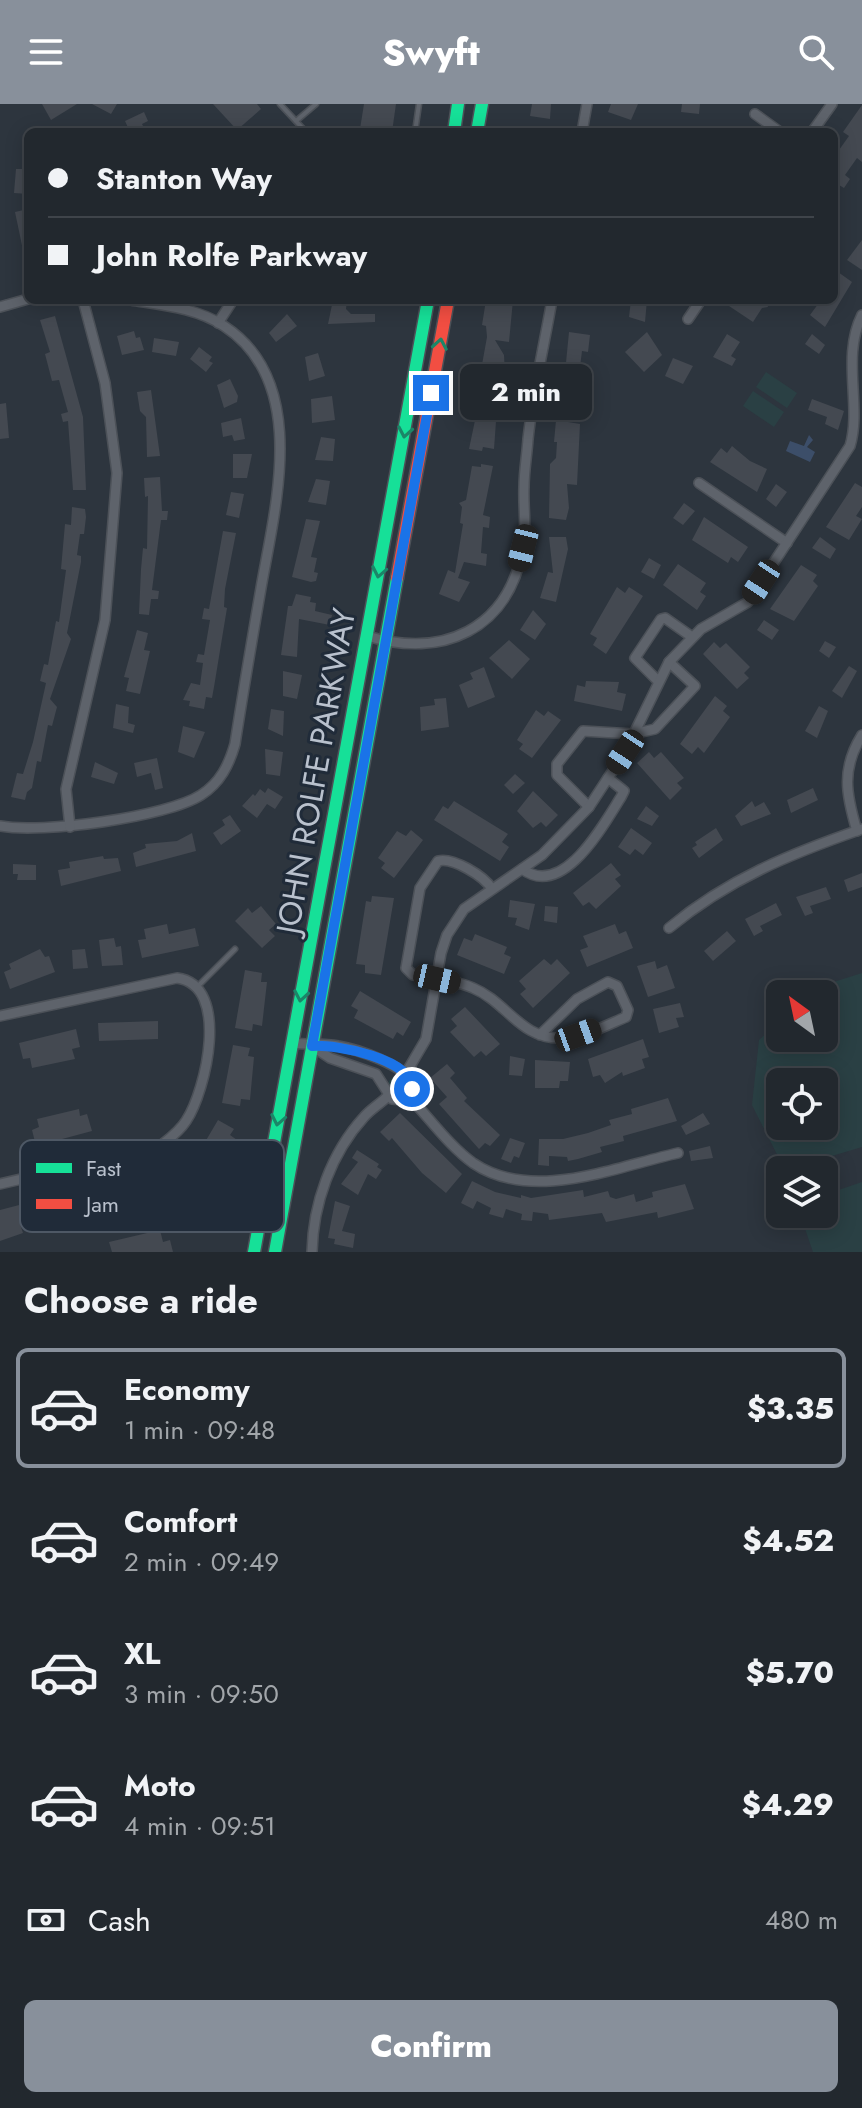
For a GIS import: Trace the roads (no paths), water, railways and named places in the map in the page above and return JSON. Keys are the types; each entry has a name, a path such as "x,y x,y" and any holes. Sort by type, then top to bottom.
{"main road":[{"path":"455,128 458,104"},
{"path":"478,128 482,104"},
{"name":"JOHN ROLFE PARKWAY","path":"275,1140 427,304"},
{"name":"JOHN ROLFE PARKWAY","path":"284,1202 447,304"},
{"name":"JOHN ROLFE PARKWAY","path":"254,1252 258,1232"},
{"name":"JOHN ROLFE PARKWAY","path":"275,1252 279,1232"}],"street":[{"path":"583,128 587,104"},
{"path":"815,128 832,104"},
{"path":"755,114 774,128"},
{"path":"0,307 24,300"},
{"path":"70,827 66,789 105,620 117,473 105,383 84,304"},
{"path":"0,826 70,827 188,802 218,780 232,754 281,461 277,417 261,369 247,347 218,323 199,314 150,304"},
{"path":"218,323 230,304"},
{"path":"367,636 386,641 456,638 483,622 512,586 523,548 524,486 531,415 551,304"},
{"path":"688,319 698,304"},
{"path":"406,1073 426,1039 441,953 451,928 464,909 522,869 567,832 589,807 633,734 657,680 669,662 692,637 748,602 850,446 859,426 853,355 862,315"},
{"path":"699,483 787,543"},
{"path":"657,680 635,658 661,619 665,618 692,637"},
{"path":"589,807 557,775 557,764 583,731 633,734 660,725 695,686 669,662"},
{"path":"669,928 709,896 753,870 860,830 847,797 846,770 862,735"},
{"path":"522,869 543,878 579,855 624,791 608,778"},
{"path":"492,889 488,882 446,859 438,861 418,896 406,968 413,975 474,988 496,1002 521,1027 540,1035 563,1038 626,1017 628,1010 617,986 608,982 577,999 540,1035"},
{"path":"0,1016 168,979 186,979 197,987 209,1009 207,1049 198,1097 180,1130 165,1140"},
{"path":"293,1043 334,1045 355,1050 406,1073 413,1085 408,1096 395,1100 388,1096 376,1074 330,1058 312,1046"},
{"path":"312,1252 319,1207 332,1164 352,1131 388,1096"},
{"path":"408,1096 464,1155 503,1176 547,1181 678,1153"},
{"path":"0,1184 20,1180"}],"lane":[{"path":"280,104 302,128"},
{"path":"296,121 316,104"},
{"path":"416,128 419,104"},
{"path":"197,987 235,949"}],"water":[{"path":"809,435 813,440 807,447 815,452 810,462 786,451 790,441 804,446"}]}
